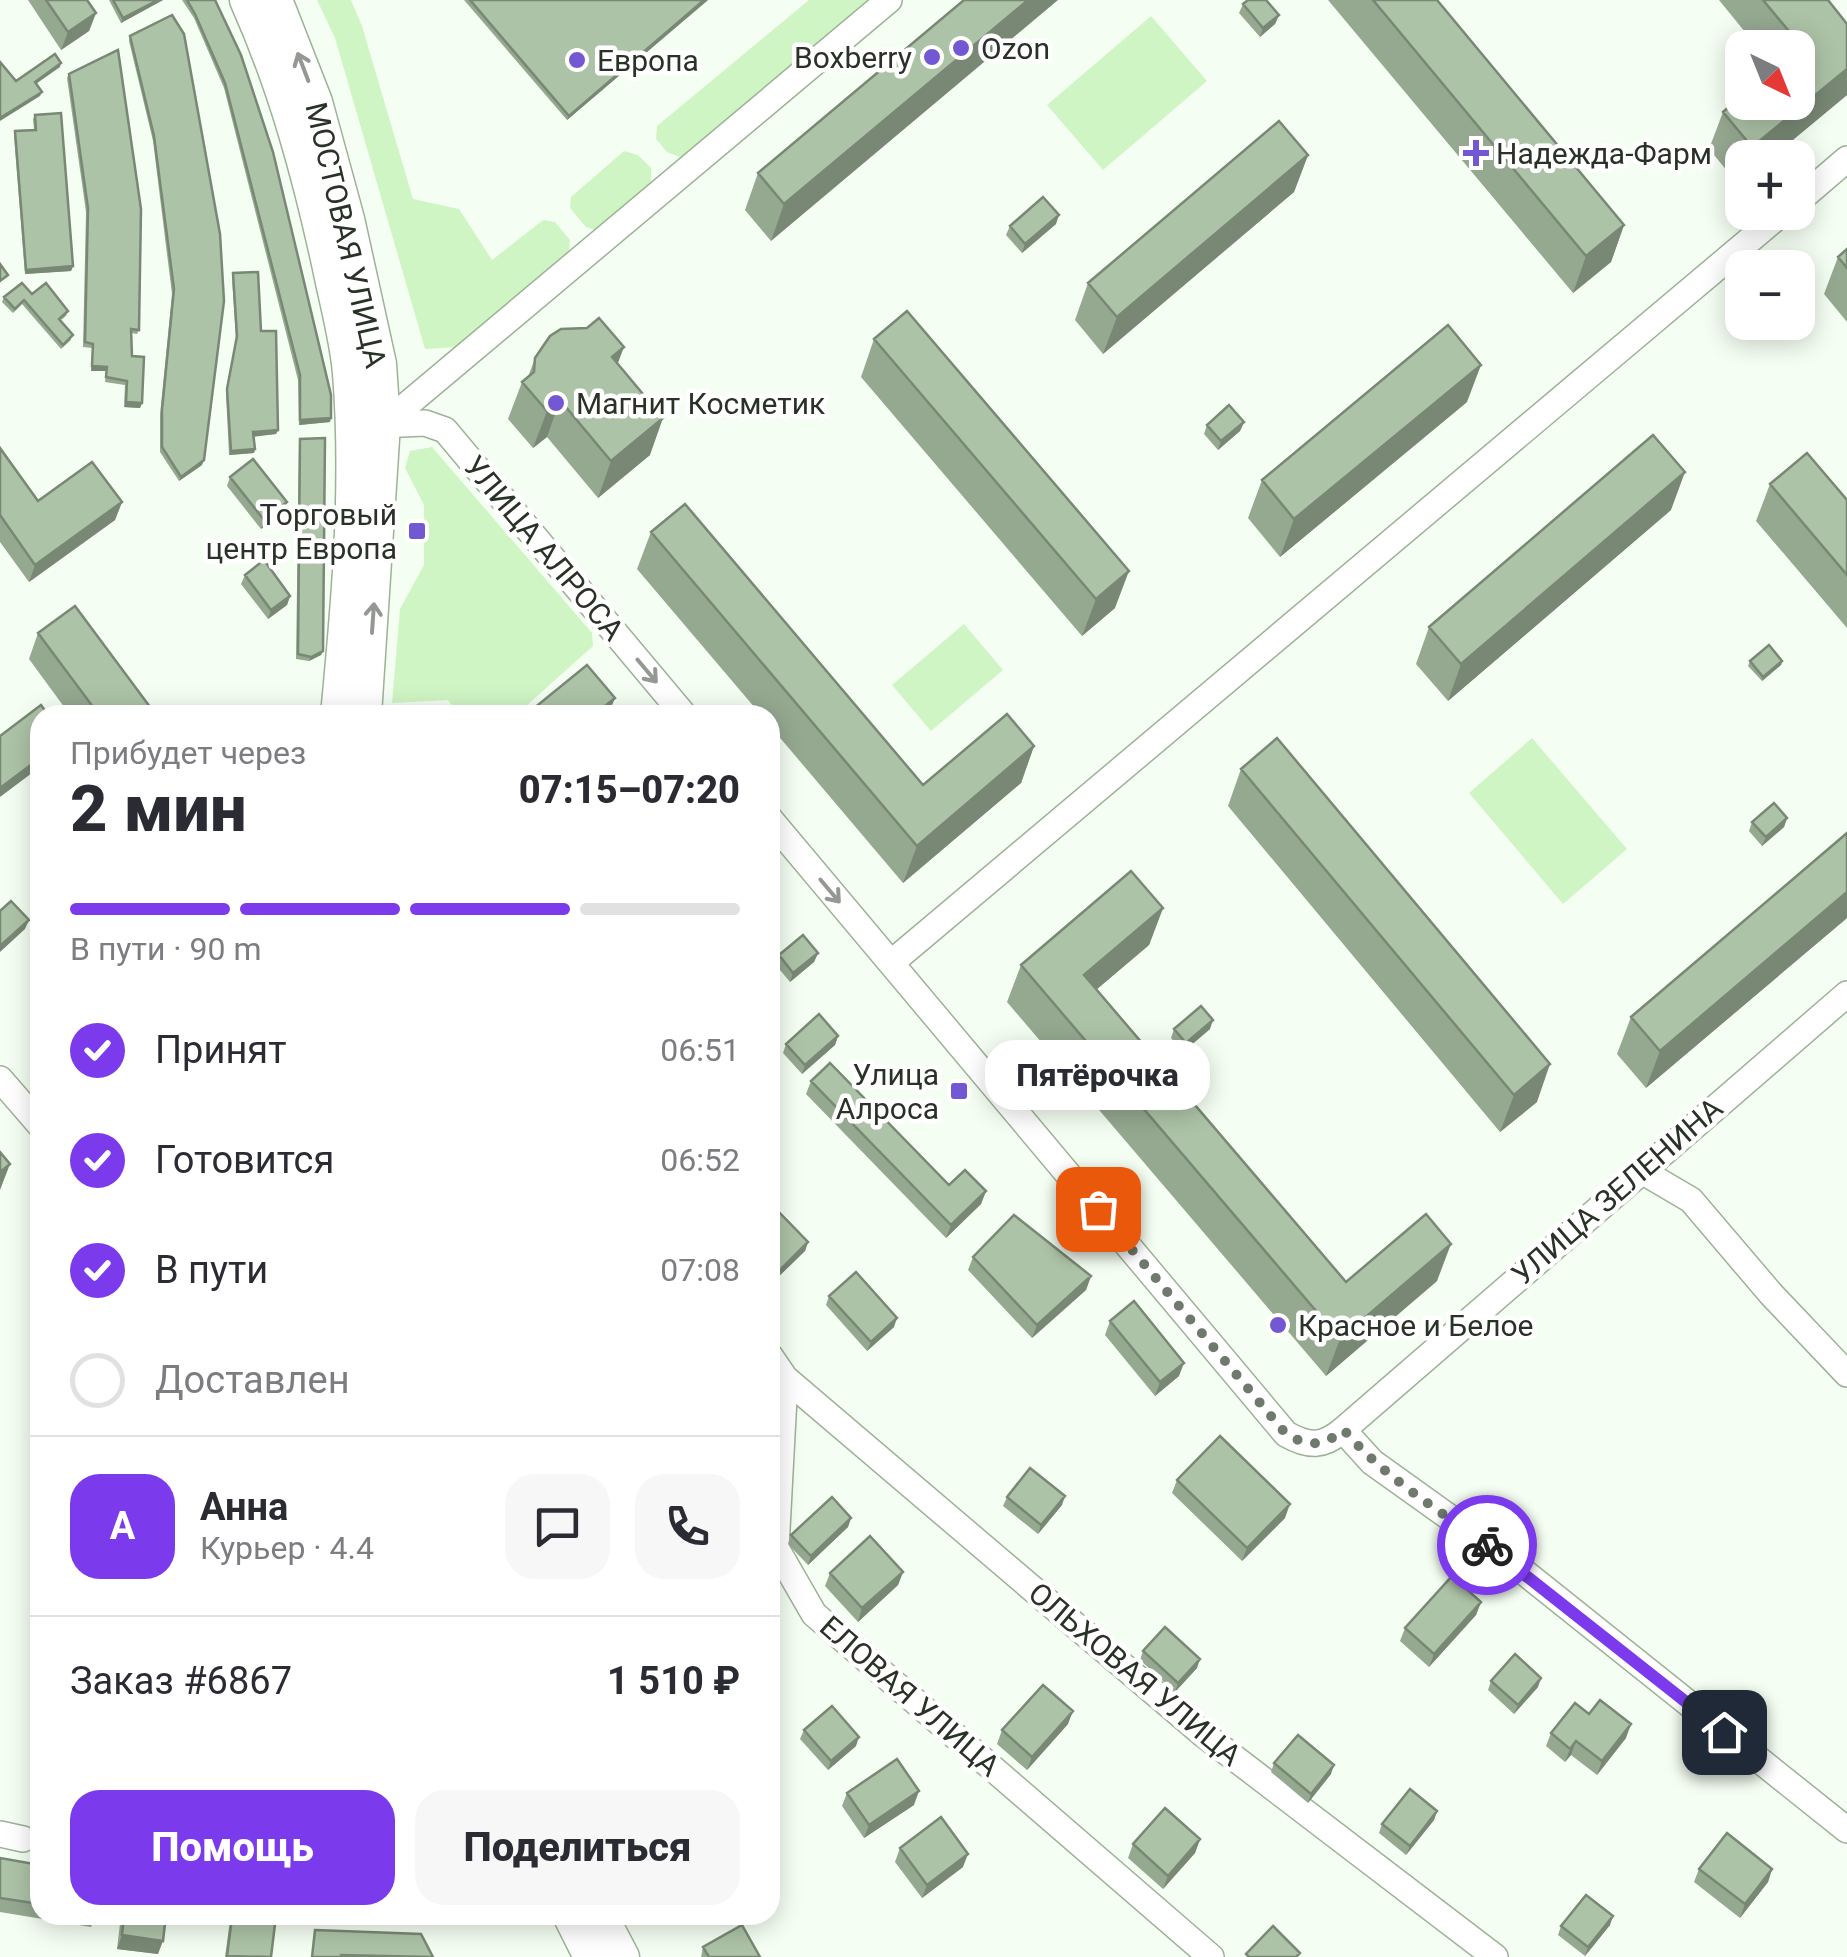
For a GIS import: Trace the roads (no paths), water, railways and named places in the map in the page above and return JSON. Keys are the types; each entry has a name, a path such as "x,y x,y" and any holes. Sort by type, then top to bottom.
{"main road":[{"name":"МОСТОВАЯ УЛИЦА","path":"246,0 288,107 310,181 348,368 368,426 365,705"},
{"name":"МОСТОВАЯ УЛИЦА","path":"276,0 316,102 338,178 380,364 368,426 338,705"},
{"path":"574,1925 590,1957"},
{"path":"607,1925 623,1957"}],"street":[{"path":"368,426 890,0"},
{"path":"1815,186 1847,159"},
{"path":"891,963 1763,230"},
{"name":"УЛИЦА АЛРОСА","path":"368,426 424,423 446,430 676,705"},
{"path":"780,830 1286,1434 1302,1443 1319,1445 1344,1430 1382,1470 1509,1560 1847,1830"},
{"name":"УЛИЦА ЗЕЛЕНИНА","path":"1344,1430 1847,994"},
{"path":"2,1086 30,1115"},
{"path":"1640,1170 1691,1200 1771,1294 1847,1374"},
{"name":"ОЛЬХОВАЯ УЛИЦА","path":"780,1370 1203,1734 1495,1957"},
{"name":"ЕЛОВАЯ УЛИЦА","path":"780,1555 814,1614 1211,1957"}],"place":[{"name":"Ozon","path":"961,48"},
{"name":"Boxberry","path":"932,57"},
{"name":"Европа","path":"577,60"},
{"name":"Надежда-Фарм","path":"1476,153"},
{"name":"Магнит Косметик","path":"556,403"},
{"name":"Торговый центр Европа","path":"417,531"},
{"name":"Улица Алроса","path":"959,1091"},
{"name":"Пятёрочка","path":"1098,1209"},
{"name":"Красное и Белое","path":"1278,1325"}]}
